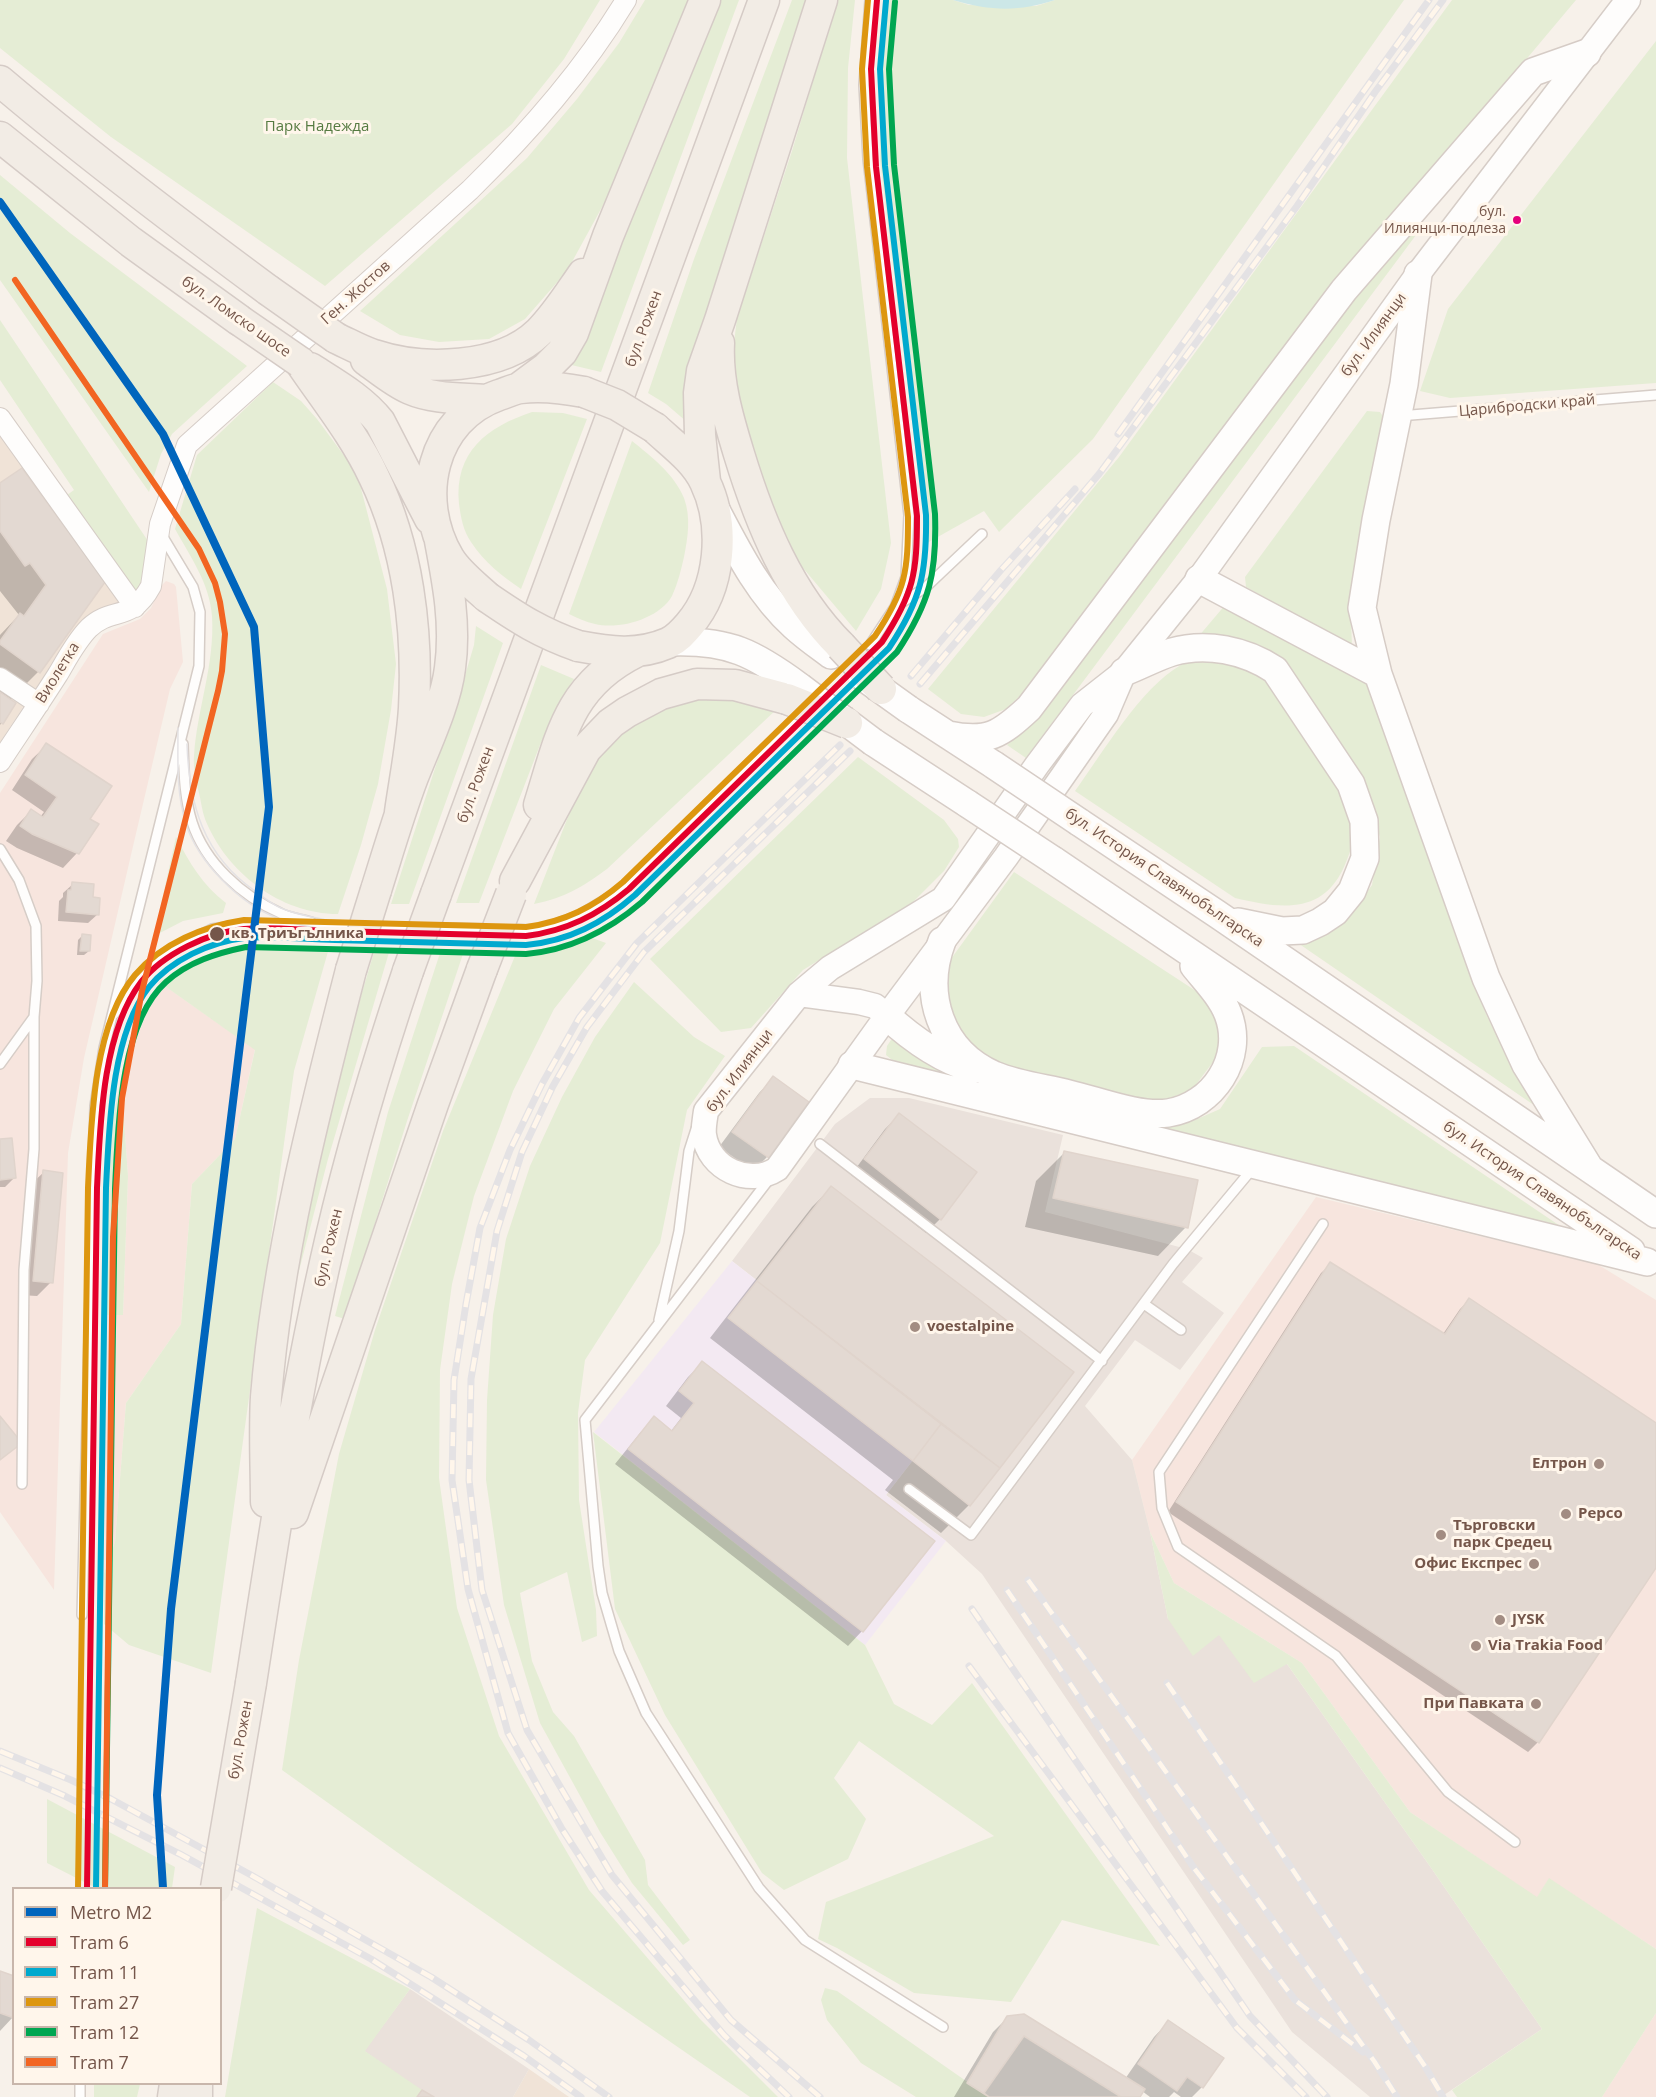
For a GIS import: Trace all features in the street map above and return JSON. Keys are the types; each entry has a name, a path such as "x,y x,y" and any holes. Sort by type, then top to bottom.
{"main road":[{"path":"705,0 608,236 573,333 562,352 546,368 519,388 486,400 472,408 452,426 437,455 431,480 430,508 437,534 455,566 487,597 525,624 578,646 612,652 636,652 670,642 707,642 742,651 762,660 795,701"},
{"name":"бул. Рожен","path":"216,1887 300,1382 330,1240 366,1104 408,972 436,894 764,0"},
{"path":"670,642 679,636 697,616 705,602 715,569 717,541 700,435 699,393 702,371 822,0"},
{"path":"948,735 967,739 990,737 1010,726 1029,708 1344,290 1533,72 1587,53"},
{"path":"0,81 52,126 162,212 389,376 411,389 436,396 486,400"},
{"name":"бул. Ломско шосе","path":"0,136 131,242 238,320 348,393 374,413 437,534"},
{"path":"336,338 372,355 396,361 470,363 495,357 519,346 538,333 564,302 608,236"},
{"path":"1418,274 1404,384 1376,520 1362,608 1378,674 1486,978 1526,1065 1590,1169"},
{"path":"720,320 719,350 723,394 728,419 752,498 788,577 830,635 836,650"},
{"path":"300,362 359,448 374,476 387,506 404,569 414,638 415,674 414,710 400,812"},
{"path":"519,388 549,387 584,392 617,405 655,428 689,460 708,492 742,562 766,595 794,626 836,650 881,689"},
{"name":"бул. Рожен","path":"265,1592 266,1399 273,1340 300,1181 325,1069 351,970 400,812 438,712 450,671 451,598 437,534"},
{"path":"1199,579 1378,674"},
{"path":"1124,672 1172,652 1200,647 1232,651 1259,659 1275,670 1351,784 1364,821 1365,858 1352,891 1335,912 1303,930 1282,932 1246,924 1217,914"},
{"name":"бул. Рожен","path":"265,1592 433,1104 513,888 569,715 585,690 614,664 636,652"},
{"path":"513,888 586,749 611,723 661,694 697,684 735,685 795,701 847,723"},
{"name":"бул. История Славянобългарска","path":"881,689 1217,914 1656,1214"},
{"name":"бул. История Славянобългарска","path":"847,723 1651,1265"},
{"path":"942,941 937,956 933,987 938,1010 947,1033 956,1046 981,1068 1011,1080"},
{"path":"887,1016 911,1037 945,1058 966,1067 1142,1112 1168,1113 1193,1104 1214,1089 1227,1067 1233,1041 1229,1017 1218,996 1176,944"},
{"path":"852,1065 1651,1265"}],"street":[{"name":"Ген. Жостов","path":"135,607 151,586 159,530 187,445 508,153 570,82 626,0"},
{"name":"бул. Илиянци","path":"1124,672 1106,714 1006,857 942,941 777,1169 768,1175 756,1177 745,1176 724,1167 708,1148 704,1130 706,1111 799,994 830,968 943,899 1082,705 1124,672 1199,579 1418,274 1628,0"},
{"path":"0,418 135,607"},
{"name":"Виолетка","path":"0,762 81,637 100,620 135,607"},
{"path":"0,678 39,704"},
{"path":"799,994 875,1006 887,1016"}],"lane":[{"path":"870,0 864,85 868,159 909,515 906,577 894,607 870,645"},
{"name":"Царибродски край","path":"1397,417 1656,395"},
{"path":"82,1615 95,1106 104,1048 199,666 200,612 193,587 159,530"},
{"path":"894,607 926,587 982,534"},
{"path":"111,1020 148,966 212,928 246,924 539,930 578,916 618,892 735,780 795,701"},
{"path":"182,734 185,791 192,823 204,848 225,875 246,894 281,914 328,926"},
{"path":"0,849 19,880 36,926 34,1149 24,1270 22,1484"},
{"path":"0,1064 34,1017"},
{"path":"658,1324 680,1231 691,1141 706,1111"},
{"path":"820,1144 1102,1361"},
{"path":"909,1489 971,1535 1173,1264 1255,1165"},
{"path":"777,1169 585,1420 601,1584 608,1619 631,1683 663,1742 759,1888 805,1940 943,2027"},
{"path":"1323,1224 1159,1472 1162,1508 1178,1547 1336,1656 1448,1792 1515,1842"},
{"path":"1144,1304 1181,1330"}],"shaded area":[{"path":"0,433 123,600 23,707 0,743"},
{"path":"166,581 176,587 183,662 170,689 134,842 84,1058 68,1153 54,1590 0,1512 0,793 103,634 140,619 151,608 161,586"},
{"path":"159,982 255,1049 235,1139 192,1184 181,1324 126,1403 115,1542 104,1573 106,1315 123,1315 128,1176 121,1078"},
{"path":"870,1098 909,1098 1063,1135 1045,1212 1187,1249 1203,1258 1182,1282 1224,1313 1180,1370 1135,1340 1085,1406 1132,1460 1168,1619 1219,1635 1287,1664 1542,2029 1441,2097 1370,2097 1292,2032 982,1574 946,1541 886,1495 941,1424 732,1261 835,1124"},
{"path":"1316,1197 1597,1264 1656,1300 1656,1949 1549,1879 1537,1898 1410,1812 1302,1663 1174,1583 1150,1532 1132,1460"},
{"path":"732,1261 941,1424 886,1495 946,1541 865,1645 594,1432"},
{"path":"410,1989 529,2069 513,2097 420,2097 422,2092 364,2051"},
{"path":"1656,2013 1656,2097 1602,2097"},
{"path":"529,2069 569,2097 513,2097"}],"green space":[{"name":"Парк Надежда","path":"0,0 600,0 564,59 512,124 325,286 111,137 0,48"},
{"path":"645,0 690,0 613,187 567,271 525,319 489,339 439,342 400,335 360,311 527,158 577,99 619,43"},
{"path":"721,0 739,0 601,372 563,363 599,297"},
{"path":"792,0 808,0 687,422 666,404 648,393 694,259"},
{"path":"837,0 855,0 848,68 847,158 891,543 881,589 856,631 798,562 773,516 729,384 737,318 792,151"},
{"path":"886,0 953,0 969,5 1036,6 1055,0 1404,0 1093,439 999,532 984,511 927,543 880,160 881,59"},
{"path":"1452,0 1576,0 1346,274 1022,694 1006,709 984,717 961,714 928,689 1119,457"},
{"path":"1656,41 1656,383 1450,398 1420,391 1448,309"},
{"path":"0,175 70,233 247,366 172,434 161,454 149,492 0,280"},
{"path":"1425,223 1026,758 1007,745 1042,715 1370,277 1407,234"},
{"path":"0,320 150,544 142,589 133,596 63,498 74,490 0,380"},
{"path":"273,382 301,401 357,473 387,589 396,664 391,710 378,784 338,914 296,907 276,898 241,872 226,856 205,819 194,770 196,738 211,652 212,616 203,582 175,529 197,455"},
{"path":"1367,411 1380,412 1386,421 1350,593 1352,646 1246,587 1245,577"},
{"path":"532,412 563,413 587,419 521,589 500,574 468,537 459,504 459,486 468,456 477,444 501,425"},
{"path":"632,441 655,460 680,489 686,505 688,520 684,557 672,596 658,611 626,624 595,624 569,614"},
{"path":"1226,604 1354,669 1375,689 1387,717 1455,935 1486,1014 1513,1069 1544,1112 1292,939 1338,926 1353,912 1372,885 1380,837 1364,783 1268,652 1235,639 1198,637"},
{"path":"476,626 503,643 409,904 391,904 464,679 474,645"},
{"path":"1208,658 1251,671 1275,685 1288,701 1343,791 1352,815 1353,842 1348,858 1335,883 1324,894 1311,901 1283,906 1235,898 1075,791 1123,722 1151,689 1181,665"},
{"path":"541,665 574,679 540,745 479,903 456,903"},
{"path":"708,694 778,708 607,869 573,891 555,899 534,904 573,804 605,745 651,710"},
{"path":"858,757 944,820 958,839 959,847 944,871 913,902 803,970 751,1028 721,1032 650,959"},
{"path":"176,837 197,873 226,903 223,913 183,921 154,936"},
{"path":"1014,872 1199,993 1214,1013 1221,1034 1216,1058 1192,1090 1164,1100 1129,1101 975,1058 944,1002 948,963"},
{"path":"592,938 606,943 554,1009 513,1091 474,1196 452,1284 440,1370 439,1478 457,1608 499,1736 589,1890 700,2019 778,2097 750,2097 282,1770 299,1660 339,1454 375,1330 443,1131 515,956 545,952"},
{"path":"252,946 329,948 294,1071 211,1673 129,1645 104,1624 104,1573 115,1542 126,1403 181,1324 192,1184 235,1139 255,1050 159,982 196,959"},
{"path":"375,949 390,949 328,1159 293,1294 293,1284 330,1115"},
{"path":"441,950 464,951 407,1121 345,1319 335,1316 388,1112"},
{"path":"634,982 694,1037 725,1056 687,1110 660,1243 585,1360 578,1413 579,1500 596,1610 597,1636 582,1642 567,1572 520,1593 532,1661 553,1712 574,1736 645,1860 648,1885 690,1940 683,1945 632,1883 600,1832 540,1723 504,1605 486,1480 487,1400 493,1315 506,1239 530,1166 562,1097 595,1037"},
{"path":"891,1040 901,1040 1173,1124 1195,1120 1220,1109 1262,1047 1294,1046 1569,1232 901,1067 886,1055 887,1046"},
{"path":"121,1078 128,1176 123,1315 106,1315 112,1124"},
{"path":"593,1432 865,1645 894,1704 932,1725 972,1683 1160,1946 1062,1920 1011,2002 914,1993 818,1939 826,1902 994,1836 859,1741 834,1778 866,1819 848,1859 784,1890 762,1873 665,1715 615,1609"},
{"path":"1150,1532 1174,1583 1302,1663 1410,1812 1537,1897 1549,1878 1656,1949 1656,2013 1602,2097 1457,2097 1452,2090 1542,2029 1287,1664 1254,1683 1219,1635 1193,1656 1168,1619"},
{"path":"47,1799 175,1867 172,1887 94,1887 47,1863"},
{"path":"257,1908 410,1989 365,2051 422,2090 417,2097 225,2097"},
{"path":"825,1988 837,1991 989,2097 916,2097 861,2063 827,2020 821,2000"},
{"path":"94,2085 140,2085 137,2097 94,2097"}],"water":[{"path":"953,0 1055,0 1029,7 1004,9"}],"building":[{"path":"22,468 105,582 40,673 0,644 20,613 24,616 46,585 30,563 25,566 0,531 0,483"},
{"path":"0,692 16,703 3,724 0,722"},
{"path":"46,743 112,786 90,819 99,824 79,854 32,834 20,826 31,809 43,817 57,797 25,775"},
{"path":"72,882 94,884 93,897 100,898 99,915 66,912 68,890 71,890"},
{"path":"82,934 91,935 90,951 80,951"},
{"path":"773,1076 809,1102 769,1158 732,1132"},
{"path":"899,1113 977,1172 941,1220 864,1159"},
{"path":"12,1138 16,1178 0,1180 0,1139"},
{"path":"1064,1151 1198,1180 1188,1228 1053,1198"},
{"path":"43,1170 63,1173 53,1283 33,1281"},
{"name":"voestalpine","path":"831,1186 1074,1372 1000,1468 757,1281"},
{"name":"Търговски парк Средец","path":"1330,1262 1445,1334 1469,1298 1656,1423 1656,1568 1539,1743 1176,1502"},
{"path":"757,1281 941,1424 913,1461 728,1318"},
{"path":"702,1361 935,1541 863,1632 628,1449 654,1416 672,1431 694,1403 679,1391"},
{"path":"0,1416 22,1443 0,1460"},
{"path":"941,1424 1000,1468 970,1506 913,1461"},
{"path":"0,1971 12,1975 12,2017 0,2013"},
{"path":"1024,2014 1145,2089 1140,2097 989,2097 967,2083 1007,2016"},
{"path":"1168,2020 1224,2058 1203,2088 1187,2077 1177,2091 1138,2064"},
{"path":"1024,2036 1121,2097 989,2097 984,2093"},
{"path":"422,2090 434,2097 417,2097"}],"tram line":[{"name":"27","path":"78,1887 88,1188 93,1106 102,1047 110,1020 121,996 135,975 158,954 185,938 229,923 244,920 526,927 566,917 590,906 623,882 875,636 893,606 903,580 906,566 908,517 867,167 862,69 868,0"},
{"name":"6","path":"87,1887 97,1188 106,1081 118,1027 128,1003 141,982 161,962 188,946 230,931 267,928 526,936 555,930 581,920 605,907 629,889 882,642 901,610 912,582 917,516 876,167 871,69 877,0"},
{"name":"11","path":"96,1887 106,1188 114,1083 119,1056 136,1007 149,987 168,969 205,948 231,940 265,937 526,945 557,939 585,929 611,914 635,895 889,648 908,615 920,585 925,553 926,515 885,166 880,69 886,1"},
{"name":"12","path":"105,1887 115,1189 124,1079 130,1050 139,1024 150,1001 175,975 203,959 246,947 526,954 558,948 588,937 616,922 642,902 897,652 917,618 929,586 935,553 935,514 894,165 889,69 895,2"},
{"name":"7","path":"15,280 199,549 215,583 225,634 218,691 142,991 122,1098 113,1237 105,1887"},
{"path":"178,728 178,776 183,812 192,838 210,867 235,892 263,912 290,922 331,931"},
{"path":"187,744 188,766 196,807 202,826 223,861 237,877 278,907 331,921"}],"railway":[{"path":"1118,434 1429,0"},
{"path":"920,684 1099,474 1297,206 1375,92 1443,0"},
{"path":"911,676 1001,570 1075,489"},
{"path":"789,2097 724,2035 602,1891 562,1829 508,1733 468,1589 452,1480 454,1380 480,1228 510,1150 542,1084 579,1018 637,943 840,745"},
{"path":"820,2097 731,2020 612,1875 527,1730 482,1590 469,1480 471,1379 497,1231 522,1152 553,1086 587,1027 644,952 850,751"},
{"path":"1028,1580 1374,2061 1397,2097"},
{"path":"1007,1590 1194,1868 1295,2000 1363,2052"},
{"path":"972,1609 1250,2016 1327,2097"},
{"path":"969,1666 1237,2028 1306,2097"},
{"path":"1167,1683 1426,2068 1443,2097"},
{"path":"0,1751 111,1799 431,1977 529,2040 609,2097"},
{"path":"0,1768 65,1796 180,1854 371,1959 524,2056 581,2097"}],"metro line":[{"name":"M2","path":"0,202 163,434 254,627 269,807 171,1609 157,1795 163,1887"}],"place":[{"name":"бул. Илиянци-подлеза","path":"1517,220"},
{"name":"кв. Триъгълника","path":"217,934"},
{"name":"voestalpine","path":"915,1327"},
{"name":"Елтрон","path":"1599,1464"},
{"name":"Pepco","path":"1566,1514"},
{"name":"Търговски парк Средец","path":"1441,1535"},
{"name":"Офис Експрес","path":"1534,1564"},
{"name":"JYSK","path":"1500,1620"},
{"name":"Via Trakia Food","path":"1476,1646"},
{"name":"При Павката","path":"1536,1704"}]}
